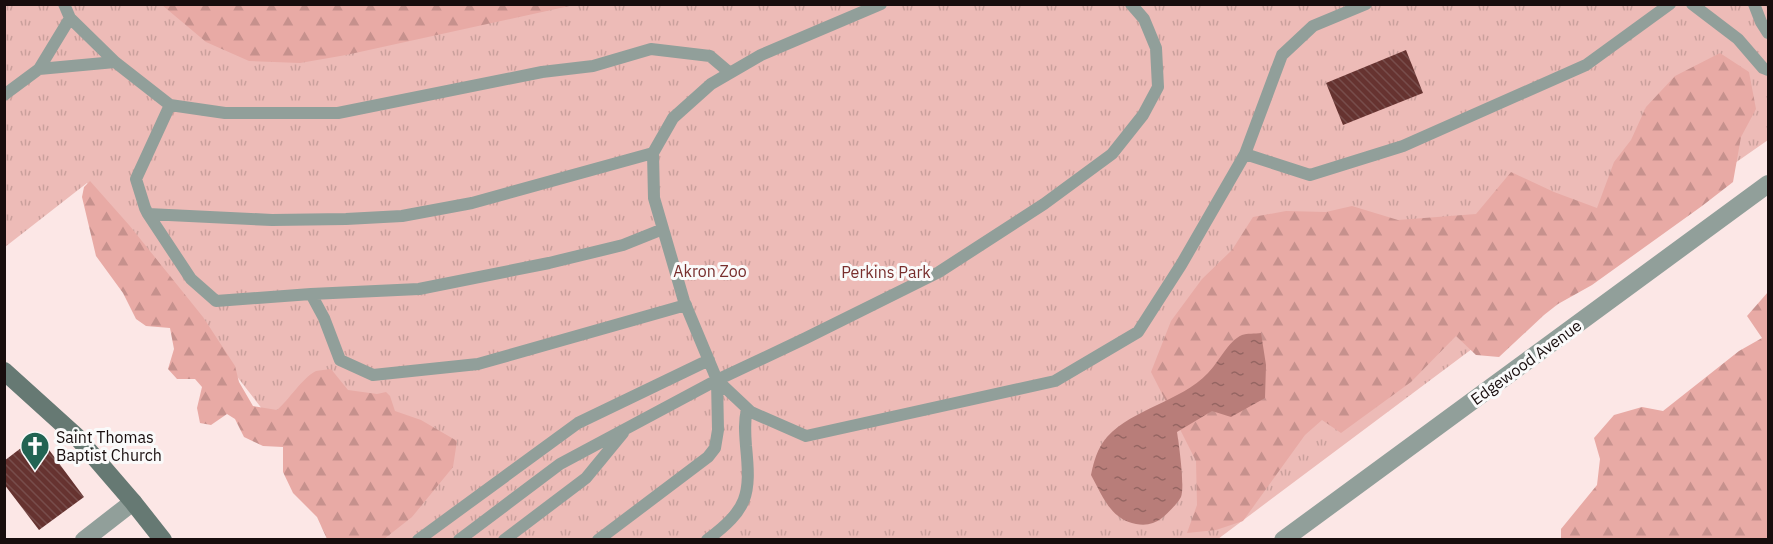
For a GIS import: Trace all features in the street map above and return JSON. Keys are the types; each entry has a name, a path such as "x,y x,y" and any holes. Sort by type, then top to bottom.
{"street":[{"name":"Edgewood Avenue","path":"1289,538 1768,184"},
{"path":"4,371 76,437 163,540"},
{"path":"84,540 133,502"}],"lane":[{"path":"64,4 69,18 115,63 170,105 225,113 338,113 542,72 593,66 651,49 710,56 730,73"},
{"path":"598,540 712,453 718,430 717,380 686,305 654,198 653,153 673,118 711,84 761,55 881,4"},
{"path":"459,540 560,464 717,380 939,272 1044,204 1112,154 1143,115 1158,87 1156,48 1144,19 1131,4"},
{"path":"717,380 747,409 806,436 1055,381 1138,332 1181,265 1245,154 1282,55 1313,26 1366,4"},
{"path":"1245,154 1310,175 1403,146 1586,65 1670,4"},
{"path":"1692,4 1738,39 1763,68 1768,70"},
{"path":"1754,4 1768,33"},
{"path":"4,95 39,69 69,18"},
{"path":"39,69 115,63"},
{"path":"170,105 136,179 148,213 191,279 216,301 419,289 549,264 623,245 663,229"},
{"path":"148,213 272,220 402,216 472,203 653,153"},
{"path":"311,294 324,318 340,360 373,375 478,364 686,305"},
{"path":"418,540 578,423 709,360"},
{"path":"707,540 736,515 746,497 749,474 744,423 747,409"},
{"path":"504,540 586,478 628,427"}],"green space":[{"name":"Akron Zoo","path":"4,5 1768,5 1768,140 1516,316 1218,539 363,539 87,183 5,247"},
{"path":"162,5 574,5 300,63 249,61 206,42"},
{"path":"1720,53 1749,72 1756,109 1741,137 1733,182 1592,285 1558,304 1499,357 1476,355 1456,336 1411,382 1341,433 1322,420 1305,435 1243,521 1216,530 1187,533 1197,505 1196,461 1151,372 1171,321 1202,279 1232,250 1253,217 1286,211 1326,212 1352,206 1398,220 1476,214 1511,172 1554,192 1597,208 1614,162 1631,140 1646,107 1675,76"},
{"path":"90,181 129,225 203,317 235,366 239,382 253,406 277,410 311,374 331,369 348,390 377,394 386,392 390,396 395,411 421,420 457,441 453,467 412,517 384,539 327,539 317,517 293,493 283,472 283,447 263,446 244,437 235,419 227,414 211,425 200,423 197,408 202,387 195,379 177,379 168,369 174,349 170,328 146,326 136,319 123,293 96,256 82,197 84,187"},
{"path":"1768,292 1768,539 1561,539 1561,529 1597,485 1600,459 1594,438 1614,415 1642,407 1663,411 1739,351 1762,338 1747,316"}],"water":[{"path":"1261,333 1266,365 1265,398 1231,417 1212,411 1177,432 1182,484 1179,500 1164,516 1153,523 1136,524 1120,517 1103,498 1091,475 1096,455 1107,437 1130,419 1197,383 1237,338 1244,334"}],"building":[{"path":"1406,50 1423,93 1343,125 1326,83"},
{"name":"Saint Thomas Baptist Church","path":"38,435 84,497 39,530 4,484 4,461"}],"place":[{"name":"Saint Thomas Baptist Church","path":"35,472"}],"park label":[{"name":"Perkins Park","path":"886,272"}]}
